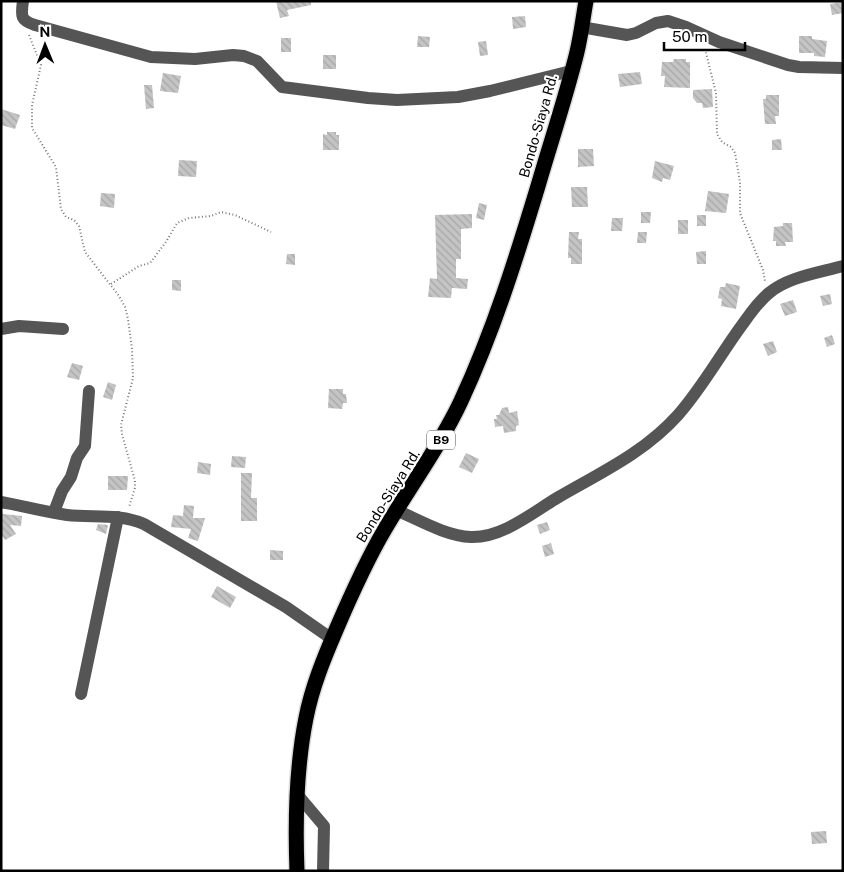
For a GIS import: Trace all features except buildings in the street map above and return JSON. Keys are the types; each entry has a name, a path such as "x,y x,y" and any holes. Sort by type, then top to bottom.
{"highway":[{"name":"Bondo-Siaya Rd.","path":"297,871 297,794 300,753 306,715 313,690 332,639 372,553 396,510 424,468 453,418 487,341 529,215 571,71 586,1"}],"street":[{"path":"22,1 22,17 25,21 144,56 195,60 233,55 244,56 257,61 282,87 368,98 414,99 458,97 571,71"},
{"path":"581,27 627,35 636,33 656,23 668,22 686,27 719,42 788,65 808,68 843,68"},
{"path":"396,510 450,533 472,537 488,534 524,519 624,460 658,434 678,415 697,391 747,318 768,294 780,285 793,280 843,266"},
{"path":"1,329 19,326 63,329"},
{"path":"54,512 62,492 71,477 77,458 85,446 89,391"},
{"path":"1,502 65,514 122,518 144,524 286,607 332,639"},
{"path":"81,694 122,518"},
{"path":"297,794 324,826 323,871"}],"path":[{"path":"22,17 41,65 32,105 32,128 56,168 61,209 66,217 77,223 85,252 111,284 125,307 132,349 133,378 121,425 135,488 122,518"},
{"path":"702,34 716,93 717,134 722,142 731,147 735,152 740,182 740,213 762,270 768,294"},
{"path":"111,284 139,266 150,262 166,242 177,223 189,218 211,216 221,212 271,232"}]}
